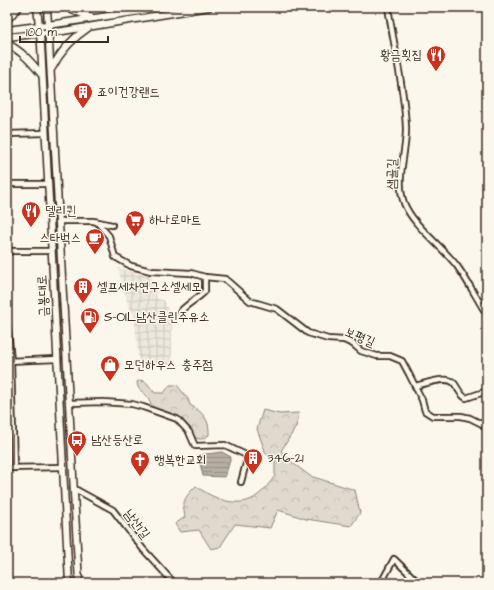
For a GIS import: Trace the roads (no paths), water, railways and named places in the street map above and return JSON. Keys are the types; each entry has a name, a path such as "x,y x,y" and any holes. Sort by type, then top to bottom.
{"street":[{"path":"7,20 19,7"},
{"name":"금봉대로","path":"37,7 40,34 69,583"},
{"name":"금봉대로","path":"47,7 79,583"},
{"path":"69,7 72,10 94,18"},
{"path":"7,30 167,7"},
{"path":"7,37 49,33 209,7"},
{"name":"샘골길","path":"388,7 405,113 406,136 401,174 401,186 404,202 411,215 457,265 487,315"},
{"path":"51,70 60,53 76,36 92,26"},
{"path":"7,44 12,46 32,63 42,75"},
{"path":"7,134 45,134"},
{"path":"7,184 48,184"},
{"path":"59,220 97,222 112,225"},
{"name":"보평길","path":"97,222 109,236 116,257 131,266 151,271 191,273 205,278 225,279 250,301 277,309 308,333 328,340 344,340 353,344 361,351 377,356 390,356 402,361 415,386 425,411 433,416 461,416 470,418 482,424 487,430"},
{"path":"7,252 52,251"},
{"path":"180,311 205,291 205,278"},
{"path":"7,319 14,468"},
{"path":"9,361 58,359"},
{"path":"415,386 446,379 454,382 462,395 466,398 487,391"},
{"path":"69,403 104,402 132,404 177,419 189,432 195,446 225,445 248,456 241,482"},
{"path":"7,468 63,467"},
{"name":"남산1길","path":"73,488 112,510 143,549 174,583"},
{"path":"381,583 394,559 419,583"}],"place":[{"name":"황금횟집","path":"436,72"},
{"name":"죠이건강랜드","path":"83,109"},
{"name":"델리퀸","path":"31,228"},
{"name":"하나로마트","path":"135,237"},
{"name":"스타벅스","path":"95,255"},
{"name":"셀프세차연구소셀세모","path":"83,304"},
{"name":"S-OIL남산클린주유소","path":"90,334"},
{"name":"모던하우스 충주점","path":"110,382"},
{"name":"남산등산로","path":"77,457"},
{"name":"346-21","path":"253,475"},
{"name":"행복한교회","path":"140,477"}]}
